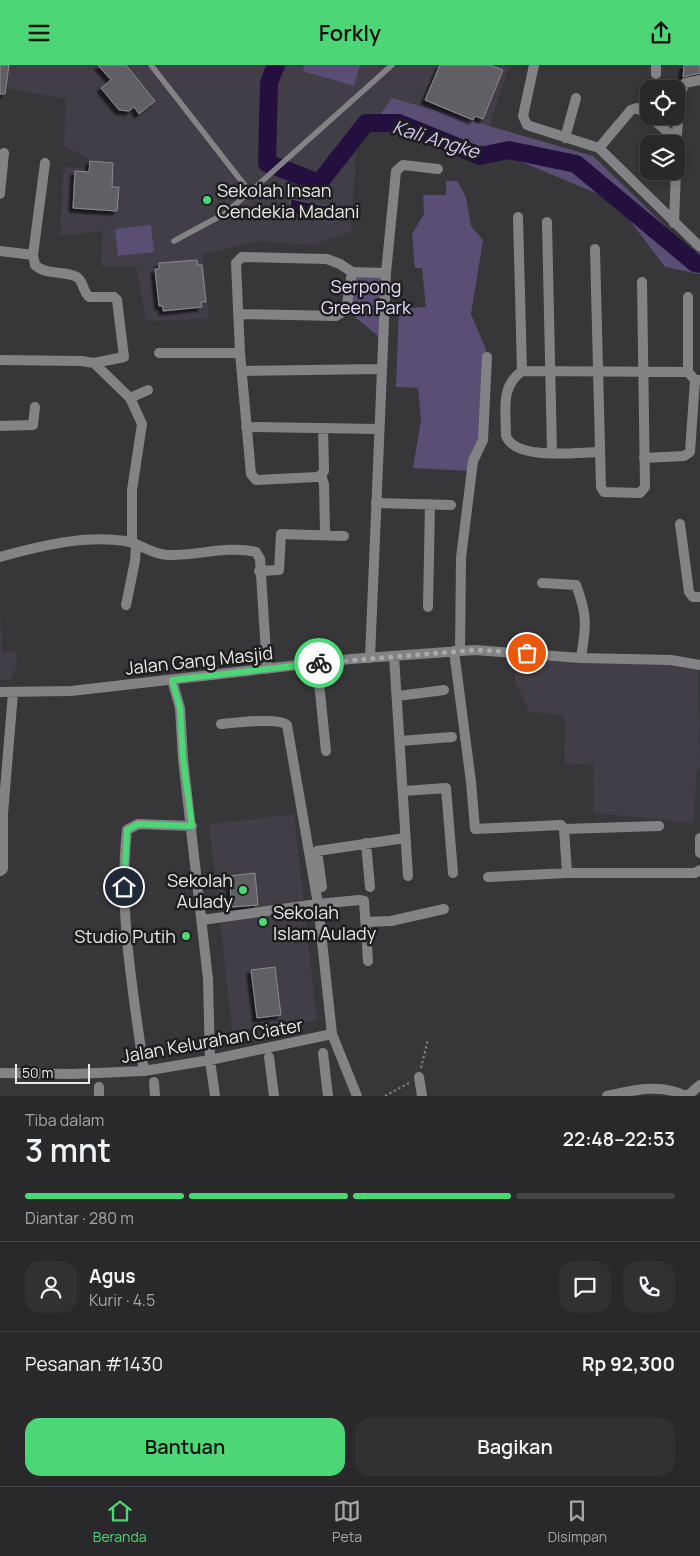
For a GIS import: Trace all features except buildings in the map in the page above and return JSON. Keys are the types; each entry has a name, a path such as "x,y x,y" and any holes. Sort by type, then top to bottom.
{"street":[{"path":"534,65 522,116 527,125 599,148 700,247"},
{"path":"676,135 677,115 682,88 691,81 700,80"},
{"path":"566,137 576,98"},
{"path":"599,148 631,110 637,108 640,110"},
{"path":"658,125 667,135"},
{"path":"0,194 4,153"},
{"path":"0,360 94,363 124,357 116,298 89,297 79,279 41,270 36,265 33,255 44,163"},
{"path":"370,658 378,429 386,273 396,171 403,165 438,169"},
{"path":"674,223 676,180"},
{"path":"518,217 522,371"},
{"path":"546,222 552,452"},
{"path":"594,249 601,487 604,492 640,493 645,487 642,282"},
{"path":"0,251 33,255"},
{"path":"323,428 324,471 321,475 317,477 256,479 251,473 240,353 236,263 242,257 327,259 340,263 352,272 386,273"},
{"path":"238,314 342,314 346,310 352,272"},
{"path":"644,458 684,457 690,452 694,377 688,297"},
{"path":"159,353 240,353"},
{"path":"487,357 483,440 473,461 462,549 457,651 475,829 561,825 564,829 567,873"},
{"path":"94,363 130,398 142,424 132,490 135,561 126,605"},
{"path":"242,371 381,369"},
{"path":"600,452 531,453 519,449 508,442 506,436 507,386 512,378 522,371 643,372 694,377"},
{"path":"130,398 148,390"},
{"path":"0,425 33,425 35,407"},
{"path":"246,427 378,429"},
{"path":"321,475 324,484 325,531"},
{"path":"376,503 451,505"},
{"path":"428,607 430,504"},
{"path":"680,524 689,593 693,597 700,597"},
{"path":"260,571 279,570 281,534 344,537"},
{"path":"0,557 58,544 108,539 134,543 165,555 251,551 258,554 267,669"},
{"path":"542,583 576,585 584,604 586,621 581,658"},
{"name":"Jalan Gang Masjid","path":"0,692 71,691 317,663 457,651 501,650 581,658 670,660 700,665"},
{"path":"394,656 408,876"},
{"path":"317,663 326,751"},
{"path":"172,680 180,708 183,759 209,986 210,1060 214,1096"},
{"path":"398,696 444,690"},
{"path":"0,871 2,869 3,813 13,693"},
{"path":"221,723 274,721 283,722 287,725 318,904 332,1034 357,1096"},
{"path":"400,741 452,737"},
{"path":"404,791 446,788 453,873"},
{"path":"144,1071 127,942 124,849 127,830 138,824 192,826"},
{"path":"564,829 659,826"},
{"path":"322,894 317,851 405,838"},
{"path":"700,838 700,853"},
{"path":"366,843 370,887"},
{"path":"488,877 567,873 695,873 700,870"},
{"path":"202,920 362,900 366,907 368,961"},
{"path":"367,922 391,921 444,909"},
{"name":"Jalan Kelurahan Ciater","path":"0,1073 73,1074 144,1071 210,1060 332,1034"},
{"path":"323,1053 328,1096"},
{"path":"269,1057 274,1096"},
{"path":"419,1077 422,1096"},
{"path":"154,1082 155,1096"},
{"path":"608,1096 637,1089 659,1088 686,1096 700,1085"}],"lane":[{"path":"151,65 250,192"},
{"path":"174,241 224,214 291,157 392,65"}],"shaded area":[{"name":"Sekolah Insan Cendekia Madani","path":"0,65 510,65 489,127 392,98 357,147 351,232 313,245 258,241 203,254 209,319 146,321 136,266 101,266 102,231 60,236 63,167 88,168 88,158 64,146 66,99 0,87"},
{"path":"291,199 336,208 333,222 289,213"},
{"path":"0,614 3,653 17,651 16,668 9,680 0,680"},
{"path":"515,654 698,659 700,769 697,769 693,823 594,813 593,763 565,765 564,715 529,712 515,680"},
{"name":"Sekolah Islam Aulady","path":"294,814 317,1021 232,1031 209,824"}],"green space":[{"path":"304,65 360,65 354,86 303,71"},
{"path":"392,98 593,156 692,252 700,253 700,274 665,267 615,201 481,145 471,160 374,123"},
{"path":"446,181 457,181 466,197 471,226 483,240 471,314 486,350 483,443 478,452 480,459 470,471 413,468 421,420 418,388 396,387 399,309 426,307 422,268 415,268 412,234 424,214 423,195 446,195"},
{"path":"151,225 154,252 118,256 115,229"},
{"name":"Serpong Green Park","path":"352,272 386,273 382,339 346,310"}],"waterway":[{"name":"Kali Angke","path":"276,65 269,83 267,163 319,183 366,123 399,123 480,156 509,150 576,164 695,263 700,264"}],"way so far":[{"path":"319,663 475,650 527,653"}],"place":[{"name":"Sekolah Insan Cendekia Madani","path":"207,200"},
{"name":"Sekolah Aulady","path":"243,890"},
{"name":"Sekolah Islam Aulady","path":"263,922"},
{"name":"Studio Putih","path":"186,936"}],"route":[{"path":"124,887 124,849 127,830 138,824 192,826 183,759 180,708 172,680 319,663"}]}
